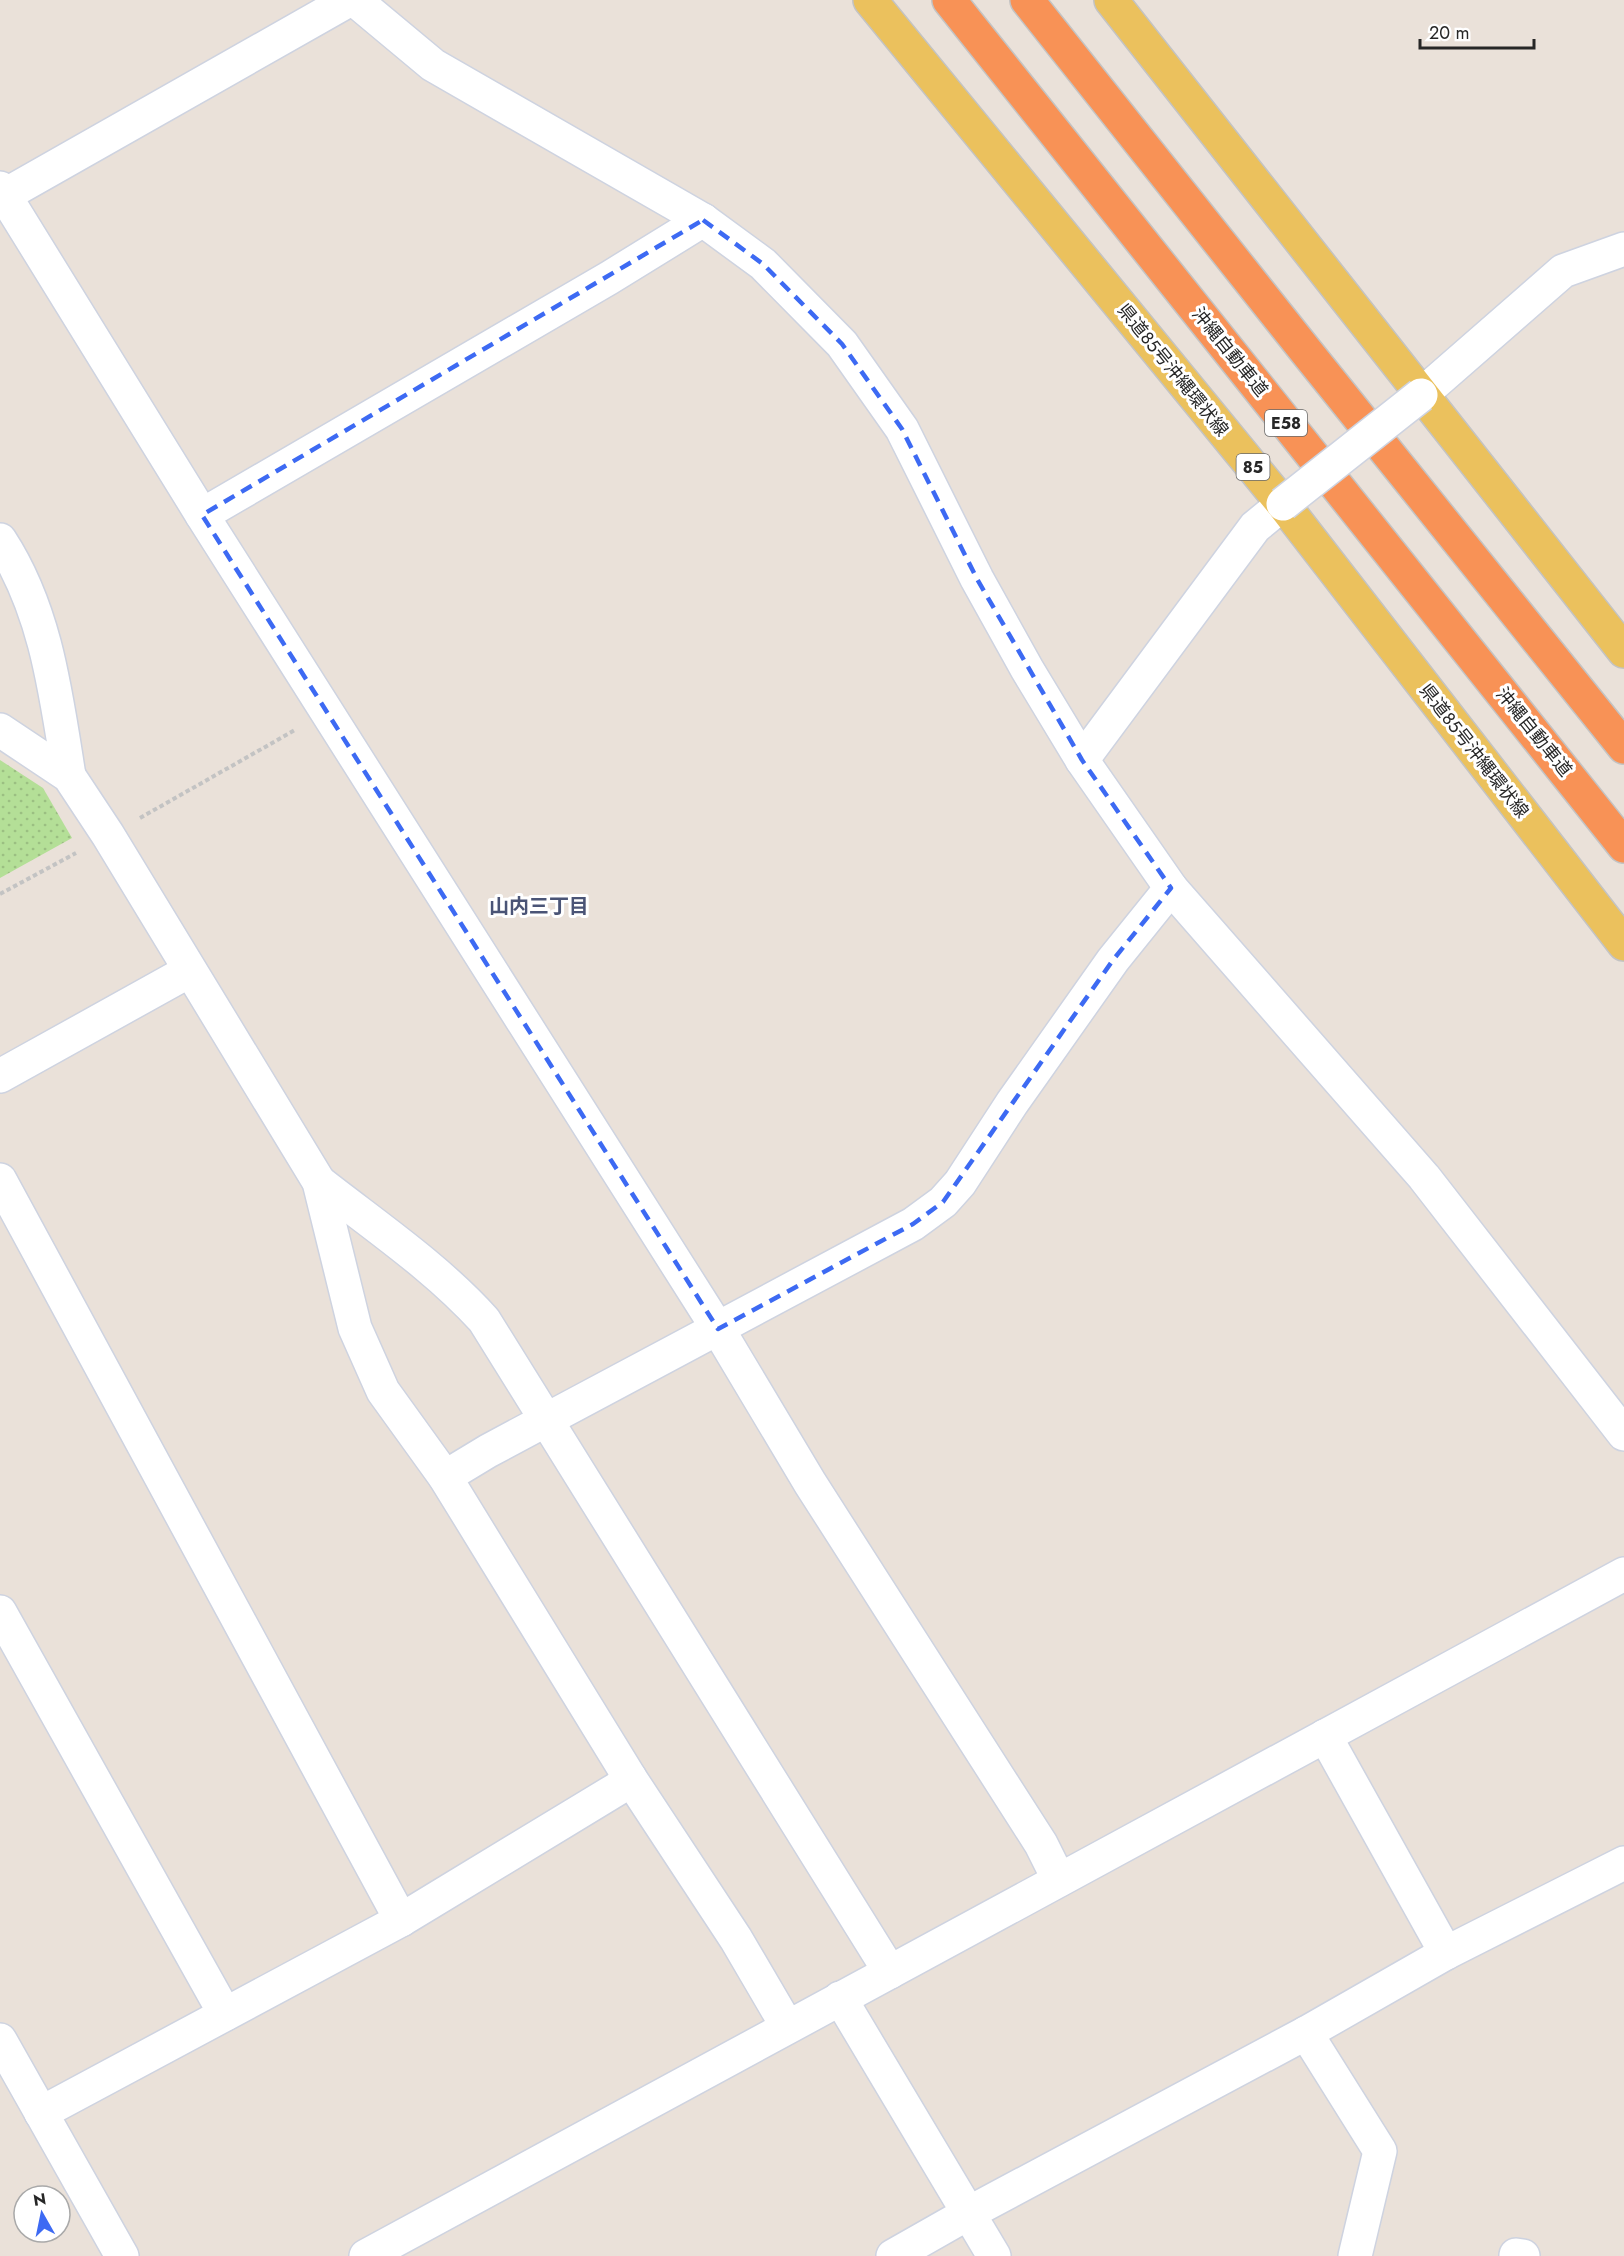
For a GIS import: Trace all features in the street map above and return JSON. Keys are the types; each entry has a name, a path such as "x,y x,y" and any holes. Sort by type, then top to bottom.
{"highway":[{"name":"沖縄自動車道","path":"949,0 1624,846"},
{"path":"1027,0 1624,747"}],"main road":[{"name":"県道85号沖縄環状線","path":"870,0 1283,504 1624,944"},
{"path":"1111,0 1624,651"}],"street":[{"path":"349,0 1,194 718,1329 817,1493 1041,1844 1059,1880"},
{"path":"355,0 433,65 703,220 763,264 842,344 902,429 977,579 1027,669 1082,760 1171,888 1424,1177 1624,1434"},
{"path":"202,515 558,308 703,220"},
{"path":"1082,760 1255,527 1421,395 1563,271 1624,249"},
{"path":"0,540 14,561 32,600 44,638 69,776"},
{"path":"0,730 69,776 108,835 319,1182 354,1328 383,1390 445,1477 630,1778 736,1939 787,2026"},
{"path":"445,1477 488,1451 913,1224 943,1202 960,1183 1012,1103 1113,960 1171,888"},
{"path":"0,1076 189,971"},
{"path":"0,1180 401,1920"},
{"path":"319,1182 436,1273 484,1320 890,1972"},
{"path":"366,2256 1624,1574"},
{"path":"0,1612 225,2014"},
{"path":"1325,1736 1446,1953"},
{"path":"41,2114 401,1920 617,1789 630,1778"},
{"path":"893,2256 1306,2033 1446,1953 1624,1863"},
{"path":"840,1998 994,2256"},
{"path":"1306,2033 1380,2151 1354,2256"},
{"path":"0,2040 122,2256"}],"path":[{"path":"0,894 327,711"}],"highlighted area":[{"path":"703,220 763,264 842,344 902,429 977,579 1082,760 1171,888 1113,960 943,1202 913,1224 718,1329 202,515"}],"green space":[{"path":"0,760 43,788 72,838 0,878"}],"district":[{"name":"山内三丁目","path":"539,906"}]}
